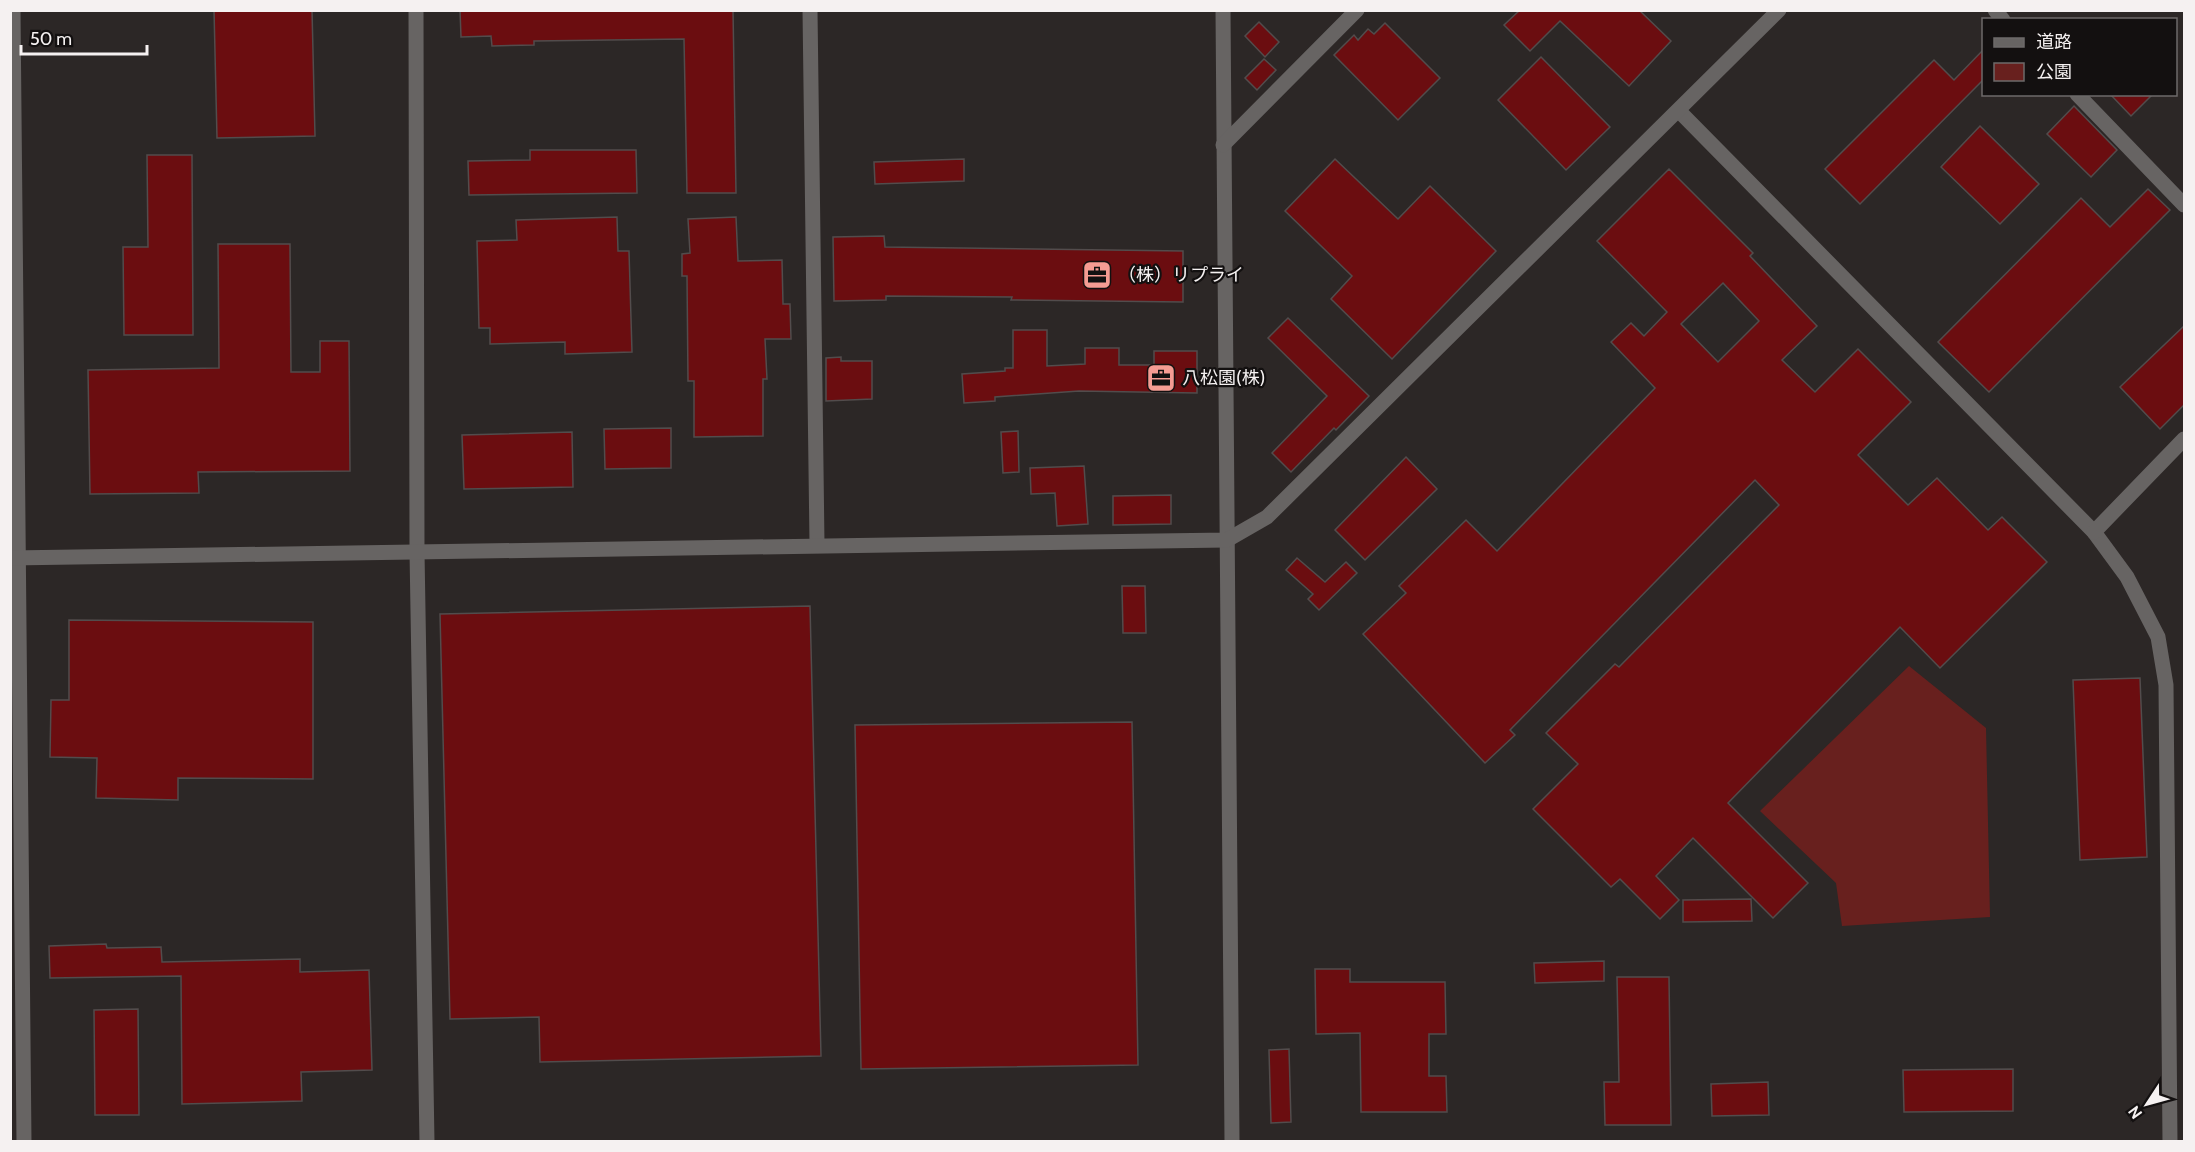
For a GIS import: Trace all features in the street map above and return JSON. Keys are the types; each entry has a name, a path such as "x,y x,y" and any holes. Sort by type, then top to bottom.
{"street":[{"path":"13,10 15,558 24,1142"},
{"path":"416,10 417,552 427,1142"},
{"path":"810,10 817,544"},
{"path":"1223,10 1232,1142"},
{"path":"1223,145 1357,10"},
{"path":"15,558 817,544 1227,540 1267,517 1779,10"},
{"path":"2079,96 2184,205"},
{"path":"1679,111 2094,532 2127,577 2158,637 2166,685 2170,1142"},
{"path":"2094,532 2184,440"}],"green space":[{"path":"1909,666 1986,728 1990,917 1842,926 1836,883 1760,811"}],"building":[{"path":"214,10 312,10 315,136 217,138"},
{"path":"460,10 733,10 736,193 687,193 684,39 534,41 534,45 492,46 491,36 461,37"},
{"path":"1520,10 1639,10 1671,41 1629,86 1560,21 1530,51 1504,25"},
{"path":"1259,22 1279,42 1265,57 1245,36"},
{"path":"1385,23 1440,78 1398,120 1334,55 1354,35 1358,40 1368,29 1374,34"},
{"path":"1982,51 1982,81 1860,204 1825,169 1934,60 1954,80"},
{"path":"1541,57 1610,127 1566,170 1498,100"},
{"path":"1264,59 1276,70 1257,90 1245,78"},
{"path":"2112,96 2151,96 2131,116"},
{"path":"2074,106 2117,150 2091,177 2047,134"},
{"path":"1980,126 2039,184 2000,224 1941,167"},
{"path":"530,150 636,150 637,193 469,195 468,161 530,160"},
{"path":"147,155 192,155 193,335 124,335 123,247 148,247"},
{"path":"964,159 964,181 875,184 874,162"},
{"path":"1335,159 1398,219 1430,186 1496,251 1392,359 1331,299 1352,276 1285,211"},
{"path":"1669,169 1753,253 1750,256 1817,326 1782,360 1815,392 1858,349 1911,402 1858,455 1908,505 1937,478 1988,530 2002,517 2047,562 1940,668 1900,627 1728,803 1808,883 1773,918 1693,838 1656,876 1679,900 1660,919 1620,879 1611,887 1533,809 1578,764 1546,733 1615,664 1619,667 1779,505 1755,480 1510,730 1515,735 1485,763 1363,634 1406,593 1399,586 1466,520 1497,551 1655,388 1611,342 1631,323 1644,336 1667,312 1597,241","holes":["1723,283 1759,321 1718,362 1681,324"]},
{"path":"2148,189 2170,210 1989,392 1938,342 2081,198 2110,227"},
{"path":"617,217 618,251 629,251 632,352 565,354 565,342 490,344 490,328 479,328 477,241 517,240 516,220"},
{"path":"736,217 738,261 782,260 783,304 790,304 791,339 765,339 767,379 763,379 763,436 694,437 694,381 688,381 687,276 682,276 682,254 690,253 688,219"},
{"path":"884,236 885,247 1183,251 1183,302 886,296 886,300 834,301 833,237"},
{"path":"218,244 290,244 291,372 320,372 320,341 349,341 350,471 198,472 199,493 90,494 88,370 219,368"},
{"path":"1288,318 1369,396 1291,472 1272,453 1327,396 1268,338"},
{"path":"2184,326 2184,405 2160,429 2120,387"},
{"path":"1013,330 1047,330 1047,366 1085,364 1085,348 1119,348 1119,365 1154,365 1154,351 1197,351 1197,393 1079,391 995,397 995,401 964,403 962,374 1005,371 1005,368 1013,368"},
{"path":"841,357 841,361 872,361 872,399 826,401 826,358"},
{"path":"671,428 671,468 605,469 604,429"},
{"path":"1018,431 1019,472 1003,473 1001,432"},
{"path":"572,432 573,487 464,489 462,435"},
{"path":"1406,457 1437,489 1365,560 1335,530"},
{"path":"1084,466 1088,524 1057,526 1055,493 1031,494 1030,468"},
{"path":"1171,495 1171,524 1113,525 1113,496"},
{"path":"1297,558 1325,582 1346,562 1357,573 1319,610 1308,599 1313,594 1286,570"},
{"path":"1122,586 1145,586 1146,633 1123,633"},
{"path":"810,606 821,1056 540,1062 539,1017 450,1019 440,614"},
{"path":"69,620 313,622 313,779 178,778 178,800 96,798 97,758 50,757 51,700 69,700"},
{"path":"2140,678 2147,857 2080,860 2073,680"},
{"path":"1132,722 1138,1065 861,1069 855,725"},
{"path":"1751,899 1752,921 1683,922 1683,900"},
{"path":"106,944 107,948 161,947 162,962 300,959 300,972 369,970 372,1070 301,1072 302,1101 182,1104 181,976 50,978 49,946"},
{"path":"1604,961 1604,981 1535,983 1534,963"},
{"path":"1315,969 1350,969 1350,982 1445,982 1446,1034 1429,1034 1429,1076 1446,1076 1447,1112 1361,1112 1360,1033 1316,1034"},
{"path":"1617,977 1669,977 1671,1125 1605,1125 1604,1082 1619,1082"},
{"path":"138,1009 139,1115 95,1115 94,1010"},
{"path":"1289,1049 1291,1122 1271,1123 1269,1050"},
{"path":"2013,1069 2013,1111 1904,1112 1903,1070"},
{"path":"1768,1082 1769,1115 1712,1116 1711,1084"}],"place":[{"name":"（株）リプライ","path":"1097,275"},
{"name":"八松園(株)","path":"1161,378"}]}
